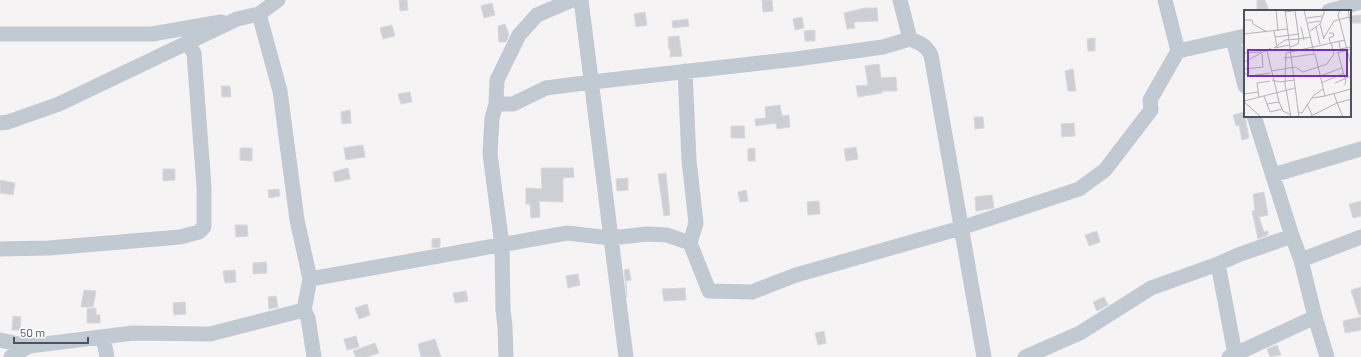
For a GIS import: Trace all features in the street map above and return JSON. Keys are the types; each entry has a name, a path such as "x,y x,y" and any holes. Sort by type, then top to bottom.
{"street":[{"path":"0,34 152,34 259,14 278,0"},
{"path":"506,357 503,310 502,245 490,154 492,118 496,104 497,80 519,35 537,15 572,0"},
{"path":"581,0 626,357"},
{"path":"900,0 910,39"},
{"path":"685,72 689,160 696,224 690,243 709,291 752,292 796,275 961,228 1079,189 1105,170 1151,110 1150,100 1178,51 1165,0"},
{"path":"1333,10 1361,2"},
{"path":"259,14 280,91 297,220 310,279 304,310 308,318 314,357"},
{"path":"0,123 8,122 59,104 237,19"},
{"path":"1178,51 1239,37 1244,78"},
{"path":"496,104 514,104 546,88 796,59 883,47 910,39 927,47 931,55 984,357"},
{"path":"0,249 48,248 180,237 199,232 204,227 204,186 194,53 188,43"},
{"path":"1254,117 1301,260 1315,317 1327,357"},
{"path":"1273,176 1361,149"},
{"path":"310,279 567,233 611,238 646,234 667,235 690,243"},
{"path":"1025,357 1080,333 1151,288 1292,236"},
{"path":"1301,260 1360,241"},
{"path":"1218,264 1232,356 1315,317"},
{"path":"0,340 29,346 133,333 210,334 304,310"},
{"path":"102,337 107,357"},
{"path":"11,357 29,346"}],"building":[{"path":"399,0 407,0 408,10 400,11"},
{"path":"762,0 772,0 773,11 763,12"},
{"path":"1257,0 1265,0 1269,10 1257,10"},
{"path":"492,3 495,15 484,18 481,6"},
{"path":"865,8 877,8 878,21 854,22 855,28 847,29 844,13"},
{"path":"645,12 647,25 636,27 634,14"},
{"path":"1361,15 1361,23 1351,23 1351,16"},
{"path":"802,17 804,28 795,30 793,19"},
{"path":"688,19 689,26 673,28 672,21"},
{"path":"505,24 509,35 506,42 499,42 498,26"},
{"path":"392,25 395,36 383,39 380,28"},
{"path":"815,30 815,41 805,41 804,31"},
{"path":"679,36 682,56 670,57 671,49 669,50 668,37"},
{"path":"1095,38 1095,51 1088,51 1087,39"},
{"path":"879,64 881,78 896,77 897,91 882,91 882,93 858,97 856,86 868,85 865,66"},
{"path":"1073,69 1076,91 1068,91 1065,71"},
{"path":"221,86 230,86 231,97 222,97"},
{"path":"410,92 412,102 401,104 398,94"},
{"path":"780,105 782,116 789,115 790,127 777,129 776,123 756,126 755,119 766,118 765,107"},
{"path":"350,110 351,123 342,124 341,112"},
{"path":"1244,112 1249,138 1242,140 1239,125 1236,126 1233,115"},
{"path":"974,117 983,117 984,128 975,129"},
{"path":"1074,123 1075,136 1062,137 1061,124"},
{"path":"731,126 744,126 745,138 731,138"},
{"path":"363,145 365,157 346,160 344,148"},
{"path":"856,147 858,159 846,161 844,149"},
{"path":"240,148 252,148 252,161 240,160"},
{"path":"755,148 755,161 748,161 748,149"},
{"path":"348,168 350,179 335,182 333,172"},
{"path":"541,168 573,168 574,177 563,178 563,202 539,201 540,217 531,218 530,204 526,204 526,188 542,189"},
{"path":"163,169 175,169 175,180 163,181"},
{"path":"666,173 670,215 664,216 658,174"},
{"path":"628,178 628,190 617,191 616,179"},
{"path":"0,180 15,183 13,195 0,193"},
{"path":"279,189 280,196 269,198 268,190"},
{"path":"746,190 748,201 740,202 738,192"},
{"path":"1264,192 1268,215 1259,217 1264,232 1268,231 1268,235 1258,239 1252,211 1255,210 1253,194"},
{"path":"992,195 994,208 976,211 975,197"},
{"path":"819,201 820,214 808,215 807,202"},
{"path":"1361,201 1361,216 1353,218 1349,204"},
{"path":"235,225 247,225 248,236 236,237"},
{"path":"1097,231 1100,242 1089,246 1085,235"},
{"path":"440,238 440,247 432,248 432,239"},
{"path":"266,262 267,273 253,274 253,263"},
{"path":"629,269 631,280 626,281 627,297 624,270"},
{"path":"235,270 236,282 225,283 223,271"},
{"path":"578,274 580,285 568,288 566,276"},
{"path":"1361,287 1361,315 1359,315 1351,290"},
{"path":"685,288 686,300 664,301 662,289"},
{"path":"84,290 96,291 93,307 81,307"},
{"path":"466,291 468,301 455,303 453,293"},
{"path":"276,296 278,307 269,309 268,297"},
{"path":"1104,297 1108,305 1097,311 1093,302"},
{"path":"185,302 186,314 174,315 173,303"},
{"path":"367,304 370,315 359,319 355,308"},
{"path":"96,308 96,315 100,315 100,323 87,323 87,309"},
{"path":"13,316 21,317 20,330 12,330"},
{"path":"1361,317 1361,330 1345,333 1343,321"},
{"path":"824,331 826,343 818,345 815,333"},
{"path":"356,336 359,347 347,350 344,339"},
{"path":"435,339 441,357 421,357 418,344"},
{"path":"375,343 379,353 367,357 356,357 353,351"},
{"path":"1277,345 1281,355 1270,357 1267,349"}]}
